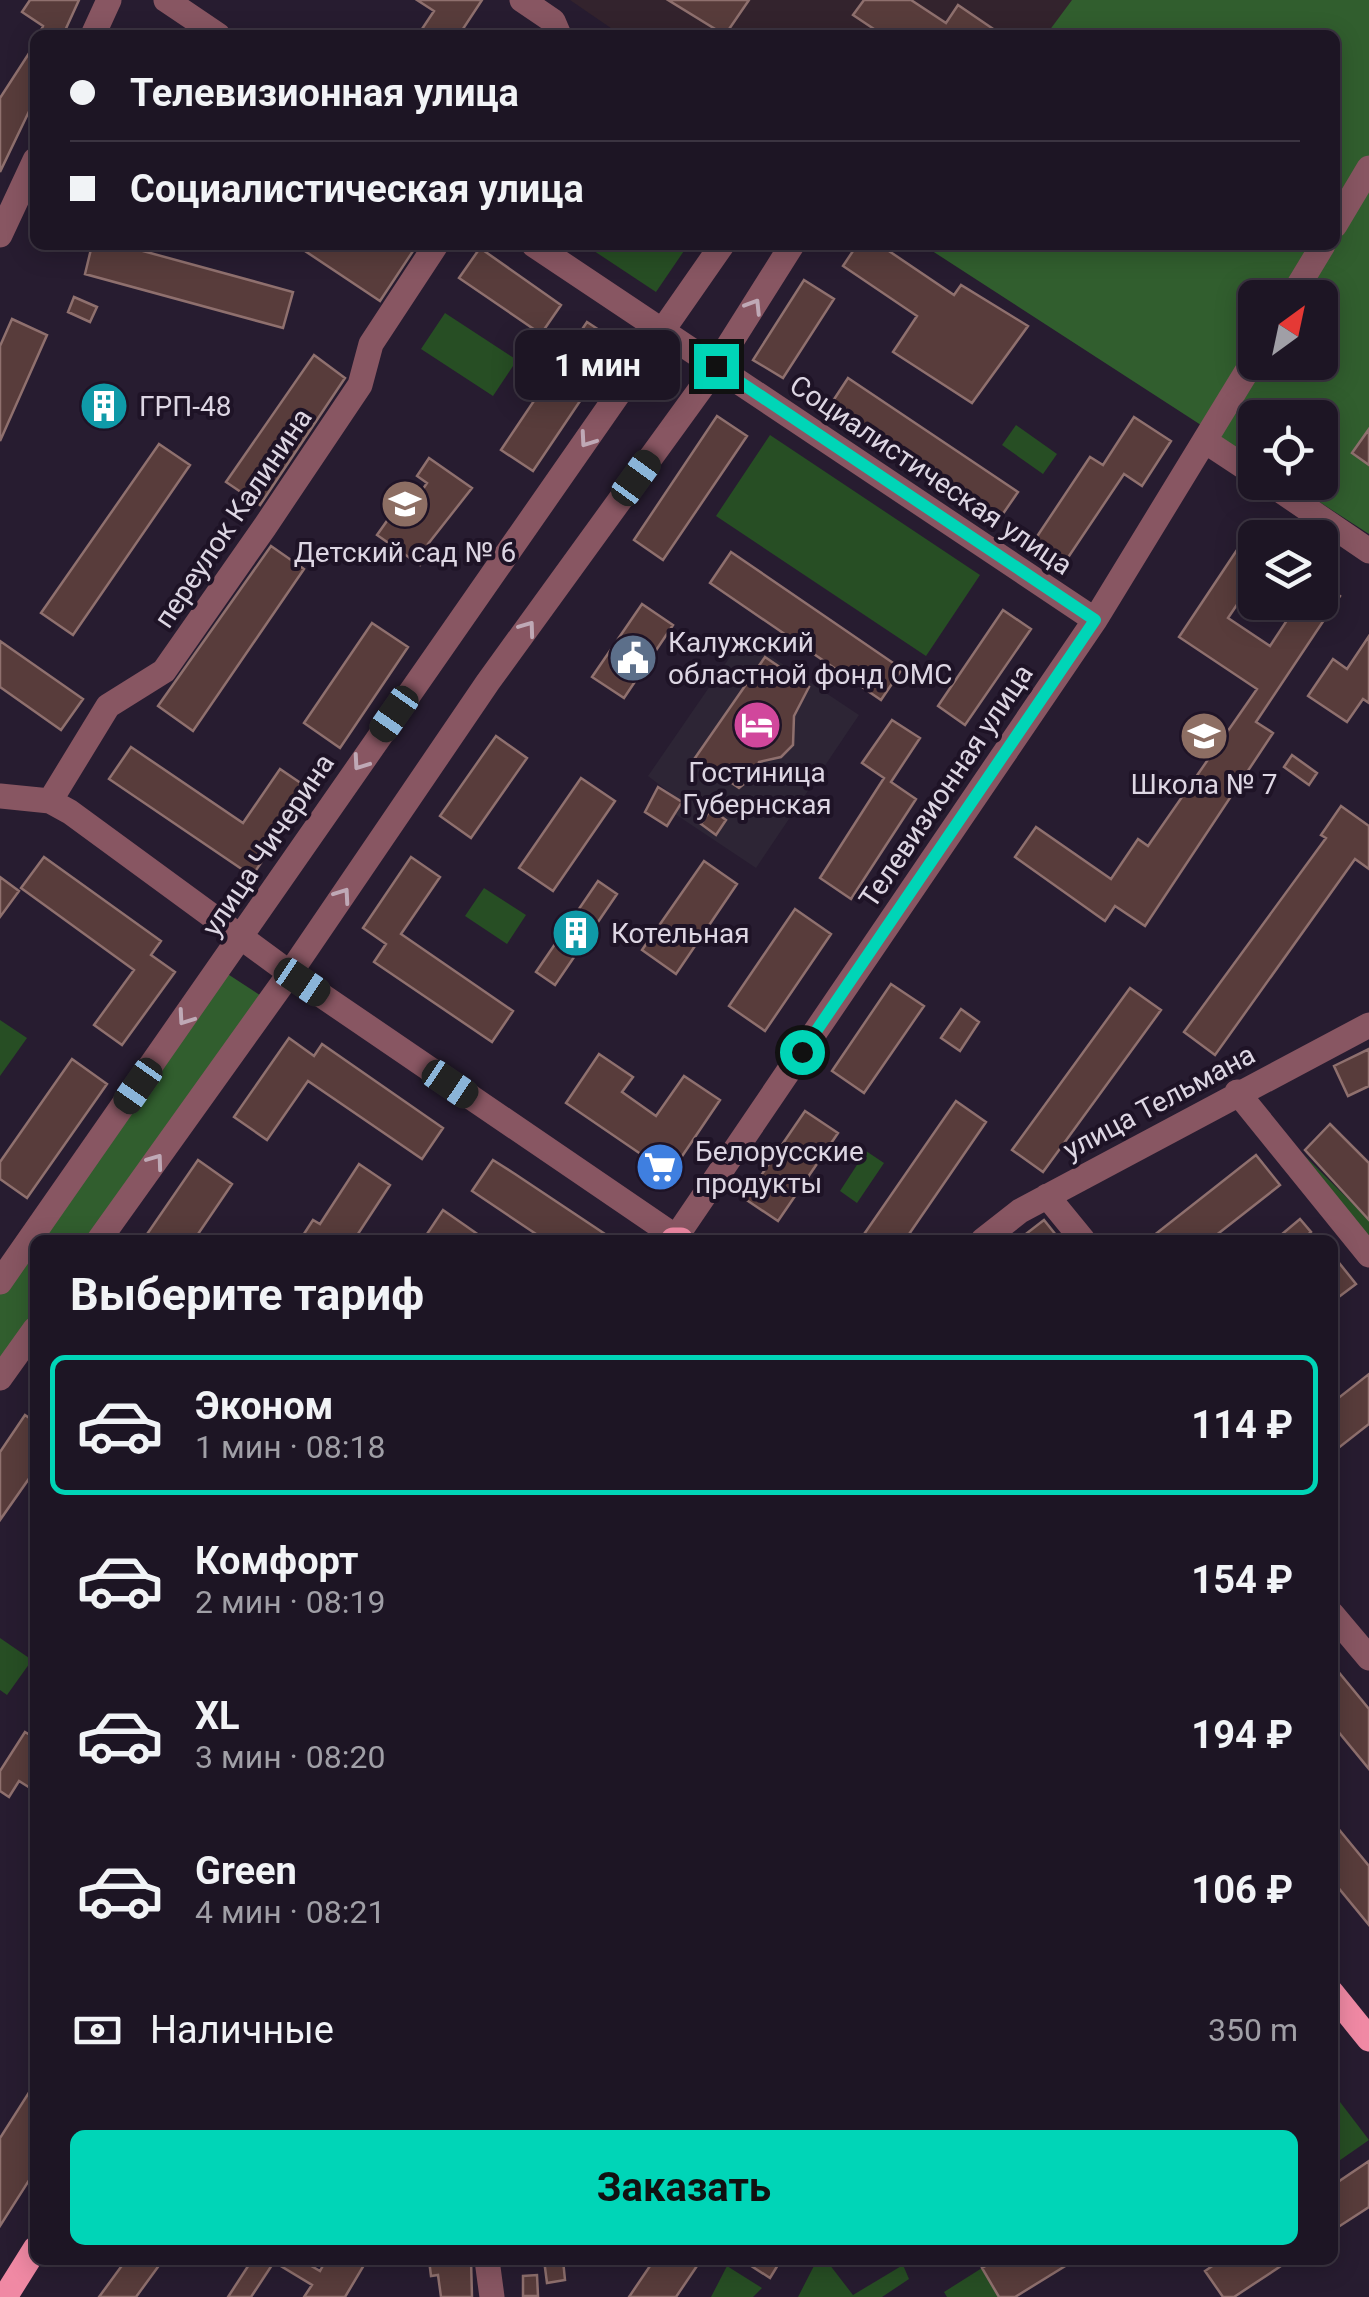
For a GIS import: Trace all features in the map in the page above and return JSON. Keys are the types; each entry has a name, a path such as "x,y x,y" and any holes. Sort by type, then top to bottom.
{"main road":[{"path":"1338,2000 1369,2039"},
{"path":"5,2297 30,2257"}],"street":[{"path":"95,30 110,0"},
{"path":"166,0 211,30"},
{"path":"522,0 554,21 557,30"},
{"path":"1340,217 1369,168"},
{"path":"0,235 30,171"},
{"name":"переулок Калинина","path":"50,801 108,706 164,671 264,528 360,385 371,344 433,250"},
{"name":"Социалистическая улица","path":"542,250 1095,620"},
{"name":"улица Чичерина","path":"33,1235 719,250"},
{"path":"103,1235 290,973 488,682 716,366 789,250"},
{"path":"1302,280 1320,250"},
{"name":"Телевизионная улица","path":"680,1235 1095,620 1242,380"},
{"path":"1205,441 1238,463"},
{"path":"1294,500 1369,551"},
{"path":"0,796 50,801 290,973 671,1235"},
{"name":"улица Тельмана","path":"990,1235 1048,1196 1369,1025"},
{"path":"1237,1092 1369,1255"},
{"path":"1048,1196 1079,1235"},
{"name":"улица Чичерина","path":"0,1282 30,1239"},
{"path":"0,1378 30,1336"},
{"path":"1338,1621 1369,1658"},
{"path":"488,2265 492,2297"}],"shaded area":[{"path":"570,0 1369,0 1369,25 1340,34 1340,30 614,30"},
{"path":"743,638 859,715 756,868 675,814 682,802 648,776"}],"green space":[{"path":"1072,0 1369,0 1369,534 1316,500 1338,500 1338,400 1238,400 1238,449 931,250 1340,250 1340,30 1050,30"},
{"path":"593,250 685,250 656,292"},
{"path":"445,313 517,360 493,396 421,349"},
{"path":"1016,425 1057,454 1043,474 1002,445"},
{"path":"770,435 980,575 926,656 716,516"},
{"path":"484,888 526,915 507,944 465,916"},
{"path":"220,969 269,1001 103,1235 32,1235"},
{"path":"0,1020 27,1038 0,1076"},
{"path":"866,1151 884,1163 857,1203 840,1191"},
{"path":"1302,1153 1369,1220 1369,1237"},
{"path":"30,1238 30,1336 0,1378 0,1280"},
{"path":"0,1638 30,1659 30,1663 7,1695 0,1690"},
{"path":"1338,2099 1369,2140 1338,2162"},
{"path":"814,2265 830,2265 853,2295 903,2265 909,2279 882,2297 798,2297"},
{"path":"727,2266 762,2288 753,2297 711,2297"},
{"path":"982,2268 999,2297 947,2297 944,2292"}],"building":[{"path":"30,0 79,0 65,30 41,30 43,26 22,12"},
{"path":"417,0 482,0 462,30 421,30 434,11"},
{"path":"668,0 749,0 728,30 717,30"},
{"path":"864,0 911,0 946,23 958,5 995,30 876,30 853,15"},
{"path":"30,52 30,109 0,172 0,98"},
{"path":"91,250 139,250 293,292 283,328 85,274"},
{"path":"304,250 414,250 380,301"},
{"path":"479,250 483,250 561,305 541,334 459,278"},
{"path":"854,250 887,250 954,295 961,285 1028,326 972,403 893,352 917,316 843,266"},
{"path":"804,280 834,299 783,378 753,360"},
{"path":"74,297 97,307 90,322 68,312"},
{"path":"12,319 47,335 0,441 0,346"},
{"path":"587,322 619,343 533,471 501,450"},
{"path":"314,355 345,378 260,505 226,482"},
{"path":"848,378 1018,492 998,521 829,407"},
{"path":"717,416 747,436 663,560 634,540"},
{"path":"1134,417 1171,441 1142,486 1124,474 1061,568 1030,547 1090,457 1103,465"},
{"path":"1369,429 1369,465 1352,453"},
{"path":"159,444 190,465 73,635 41,613"},
{"path":"429,458 472,488 428,544 432,547 420,565 377,535 389,518 399,524 427,483 417,476"},
{"path":"271,546 304,569 193,731 158,706"},
{"path":"1238,548 1238,603 1228,618 1270,646 1287,620 1324,620 1256,722 1273,733 1145,926 1115,906 1105,921 1015,857 1036,827 1111,879 1138,839 1148,846 1257,689 1179,637"},
{"path":"731,552 902,669 881,700 710,583"},
{"path":"642,604 673,625 624,698 592,677"},
{"path":"1003,610 1031,629 965,725 938,706"},
{"path":"372,623 408,647 340,748 304,723"},
{"path":"1369,636 1369,703 1363,699 1347,722 1308,696 1333,659 1347,669"},
{"path":"0,641 83,699 61,730 0,687"},
{"name":"Гостиница Губернская","path":"765,657 809,687 794,716 793,745 781,757 759,762 755,775 739,788 695,758"},
{"path":"892,720 920,738 891,782 916,799 851,899 820,878 884,778 862,763"},
{"path":"496,736 527,758 471,838 440,816"},
{"path":"131,747 243,823 280,769 311,790 252,876 109,779"},
{"path":"1292,755 1317,773 1309,785 1284,767"},
{"path":"581,778 615,801 553,891 519,868"},
{"path":"658,787 682,802 667,826 645,812"},
{"path":"1341,806 1369,826 1369,869 1355,859 1215,1055 1184,1032 1326,838 1321,835"},
{"path":"711,809 726,820 716,835 701,824"},
{"path":"44,857 161,941 151,955 175,972 122,1045 94,1025 134,970 21,888"},
{"path":"411,857 440,877 401,934 513,1011 492,1042 374,962 386,944 363,928"},
{"path":"704,861 737,884 676,974 642,950"},
{"path":"0,877 19,891 0,917"},
{"name":"Котельная","path":"598,881 617,894 555,985 536,972"},
{"path":"795,909 831,934 765,1031 729,1006"},
{"path":"891,984 924,1006 864,1093 832,1071"},
{"path":"1130,988 1161,1010 1043,1172 1012,1150"},
{"path":"961,1009 979,1022 960,1051 941,1038"},
{"path":"289,1038 314,1056 322,1044 443,1128 422,1159 308,1081 267,1140 234,1117"},
{"path":"1369,1049 1369,1086 1348,1096 1334,1066"},
{"path":"599,1054 633,1077 622,1092 656,1116 684,1076 720,1100 670,1174 566,1103"},
{"path":"72,1059 107,1084 27,1198 0,1179 0,1162"},
{"path":"956,1101 986,1122 908,1235 863,1235"},
{"path":"805,1111 838,1133 778,1221 745,1199"},
{"path":"1330,1124 1369,1163 1369,1220 1305,1150"},
{"path":"1256,1155 1280,1185 1216,1235 1154,1235"},
{"path":"198,1160 232,1184 197,1235 146,1235"},
{"path":"493,1160 606,1235 538,1235 472,1191"},
{"path":"359,1164 390,1185 357,1235 303,1235 313,1220 320,1224"},
{"path":"443,1210 479,1235 426,1235"},
{"path":"1300,1219 1311,1232 1308,1235 1281,1235"},
{"path":"1044,1220 1056,1235 1024,1235"},
{"path":"1338,1262 1356,1284 1338,1298"},
{"path":"1369,1374 1369,1424 1338,1448 1338,1398"},
{"path":"25,1415 30,1418 30,1477 0,1520 0,1452"},
{"path":"1338,1671 1369,1709 1369,1769 1338,1731"},
{"path":"25,1732 30,1735 30,1788 19,1781 9,1797 0,1791 0,1771"},
{"path":"1338,1828 1369,1866 1369,1925 1338,1887"},
{"path":"30,2091 30,2179 0,2226 0,2138"},
{"path":"1369,2161 1369,2207 1338,2227 1338,2182"},
{"path":"122,2265 159,2265 136,2297 99,2297"},
{"path":"249,2265 272,2265 251,2297 228,2297"},
{"path":"279,2265 310,2265 320,2271 323,2265 364,2265 345,2297 304,2297 312,2285"},
{"path":"430,2265 471,2265 472,2297 441,2297 438,2275 431,2276"},
{"path":"545,2265 564,2265 565,2280 547,2283"},
{"path":"651,2265 698,2265 676,2297 629,2297"},
{"path":"750,2265 778,2265 770,2278"},
{"path":"1067,2265 1015,2297 999,2297 982,2268"},
{"path":"1214,2265 1282,2265 1234,2297 1223,2297 1205,2271"},
{"path":"537,2275 538,2296 523,2296 523,2276"}],"place":[{"name":"ГРП-48","path":"104,406"},
{"name":"Детский сад № 6","path":"405,504"},
{"name":"Калужский областной фонд ОМС","path":"633,658"},
{"name":"Гостиница Губернская","path":"757,725"},
{"name":"Школа № 7","path":"1204,736"},
{"name":"Котельная","path":"576,933"},
{"name":"Белорусские продукты","path":"660,1167"}],"route":[{"path":"716,366 1095,620 802,1052"}]}
